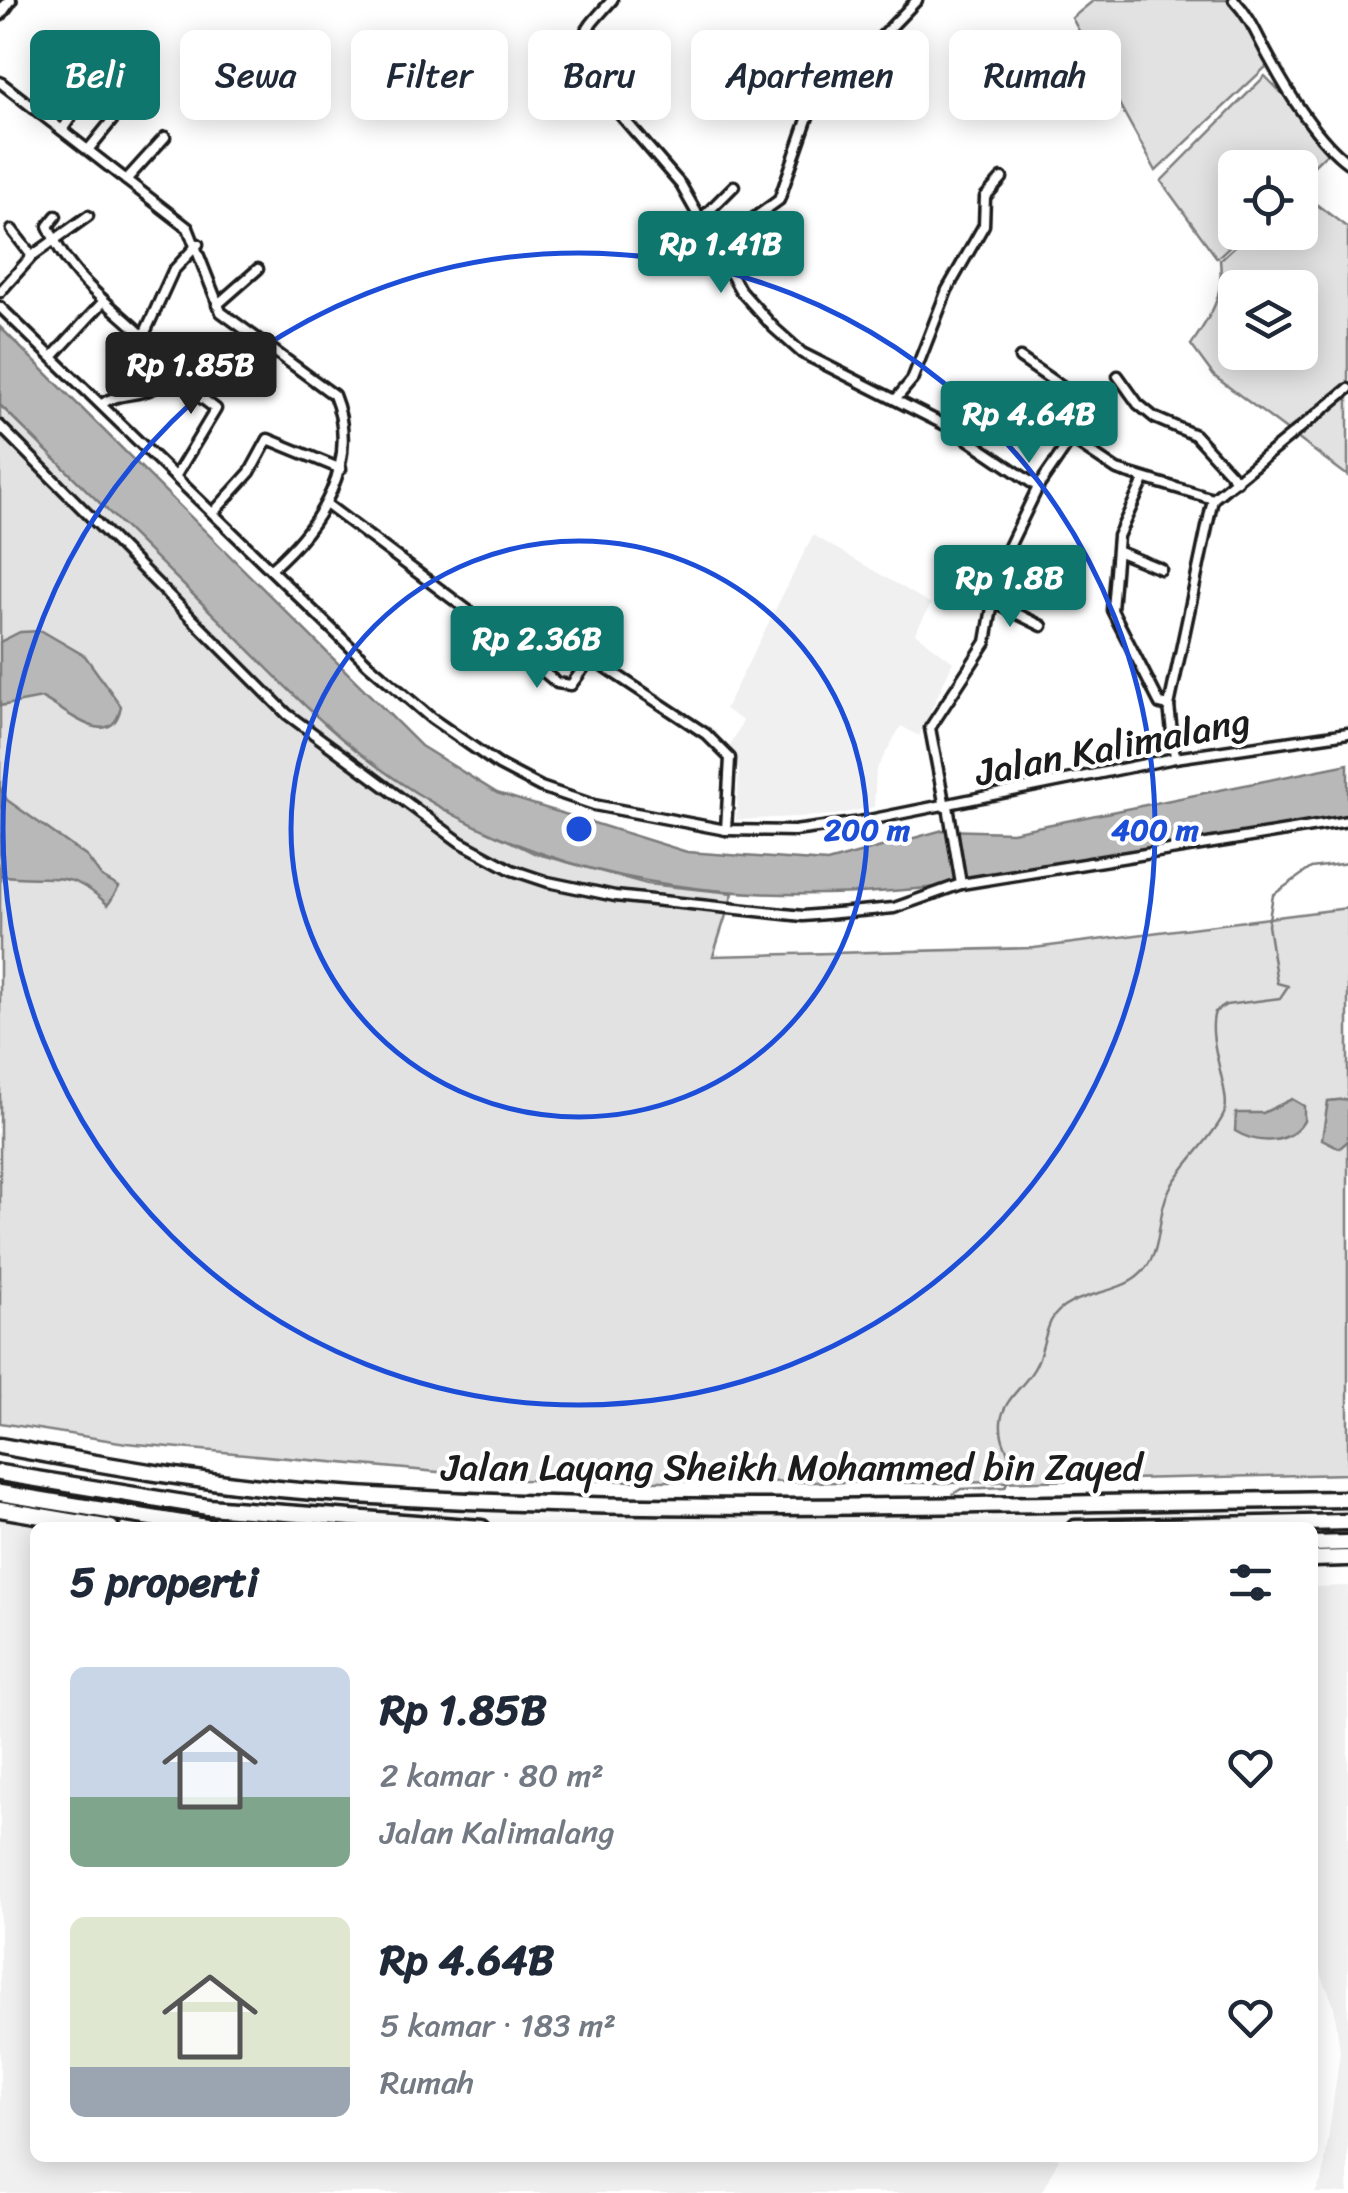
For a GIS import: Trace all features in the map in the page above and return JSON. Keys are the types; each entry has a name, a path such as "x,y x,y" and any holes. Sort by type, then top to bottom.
{"highway":[{"name":"Jalan Layang Sheikh Mohammed bin Zayed","path":"0,1446 311,1492 526,1503 730,1507 1348,1499"},
{"path":"0,1473 208,1506 407,1522"},
{"path":"0,1493 176,1522"},
{"path":"0,1509 76,1522"},
{"path":"1318,1523 1348,1522"},
{"path":"1318,1544 1348,1543"},
{"path":"1318,1559 1348,1558"}],"main road":[{"path":"0,14 10,0"}],"street":[{"path":"612,0 581,38 579,52 586,75 600,97 635,128 682,185 740,290 802,353 951,428 1038,487"},
{"path":"714,246 778,200 810,112 917,0"},
{"path":"1234,0 1254,24 1269,59 1312,124 1348,163"},
{"path":"0,82 188,228 198,244 204,277 217,305 233,324 330,387 337,401 343,439 340,470 326,504 302,538 271,568"},
{"path":"62,130 69,120"},
{"path":"88,150 112,120"},
{"path":"126,180 165,138"},
{"path":"896,400 912,380 947,290 981,232 985,197 1002,178"},
{"path":"702,218 734,186"},
{"path":"56,216 48,224 54,240 102,303 161,354 162,368 154,388 136,396 114,395 102,404"},
{"path":"0,292 32,256 88,216"},
{"path":"12,230 32,256"},
{"path":"143,337 173,271 198,244"},
{"path":"217,305 258,270"},
{"path":"53,356 102,303"},
{"name":"Jalan Kalimalang","path":"0,308 431,718 499,765 541,787 594,805 726,830 794,831 948,810 1175,758 1348,733"},
{"path":"960,880 929,733 986,642 994,602 992,582 1038,487 1071,439 1086,408 1085,403 1020,358"},
{"path":"162,368 216,409 175,476"},
{"path":"1118,376 1138,404 1155,418 1195,436 1238,481"},
{"path":"1175,758 1169,706 1213,499 1346,395"},
{"path":"0,426 288,714 460,842 512,870 597,894 792,916 894,908 960,880 1348,822"},
{"path":"213,513 250,472 268,439 340,470"},
{"path":"1071,439 1117,470 1213,499"},
{"path":"1144,480 1118,536 1112,610 1160,704 1169,706"},
{"path":"326,504 498,633 557,684 571,685 588,662 597,662 706,734 730,758 726,830"},
{"path":"1118,552 1161,568"},
{"path":"994,602 1042,626"}],"shaded area":[{"path":"1094,0 1228,0 1251,28 1268,65 1156,171 1121,107 1121,30 1079,30 1072,18"},
{"path":"1265,76 1301,113 1327,153 1318,162 1318,150 1218,150 1218,250 1226,250 1217,258 1161,181"},
{"path":"1318,206 1348,228 1348,476 1214,376 1191,345 1218,296 1218,370 1318,370 1318,270 1221,270 1220,260 1231,250 1318,250"},
{"path":"0,327 421,746 497,793 687,852 827,862 943,830 1012,832 1348,764 1348,820 956,885 826,894 699,889 574,864 454,815 340,737 309,709 0,405"},
{"path":"0,405 341,738 444,809 534,853 647,884 733,893 713,956 1034,948 1348,908 1348,1474 949,1483 524,1480 126,1443 0,1423"},
{"path":"813,535 931,604 915,633 953,662 919,736 901,726 876,770 874,807 834,815 736,820 739,769 723,759 743,721 725,709"},
{"path":"42,631 85,656 121,706 116,720 108,727 87,724 42,698 0,706 0,642 20,632"},
{"path":"0,787 7,800 87,857 102,877 119,887 108,905 93,892 68,880 0,875"},
{"path":"1292,1099 1304,1106 1304,1121 1290,1135 1262,1140 1235,1131 1236,1113 1263,1113"},
{"path":"1348,1099 1348,1141 1340,1148 1322,1139 1328,1101"},
{"path":"0,1513 78,1522 30,1522 30,2162 1057,2162 1041,2193 0,2193"},
{"path":"1348,1586 1348,2193 1315,2193 1323,2177 1340,2052 1334,2006 1318,1966 1318,1587"}],"waterway":[{"path":"953,1494 961,1489 1005,1487 1010,1459 1001,1432 1003,1413 1036,1365 1051,1321 1058,1312 1078,1300 1127,1283 1152,1258 1170,1188 1224,1114 1225,1094 1213,1037 1215,1012 1226,1005 1280,998 1288,986 1277,983 1268,925 1273,895 1311,868 1348,863"}]}
